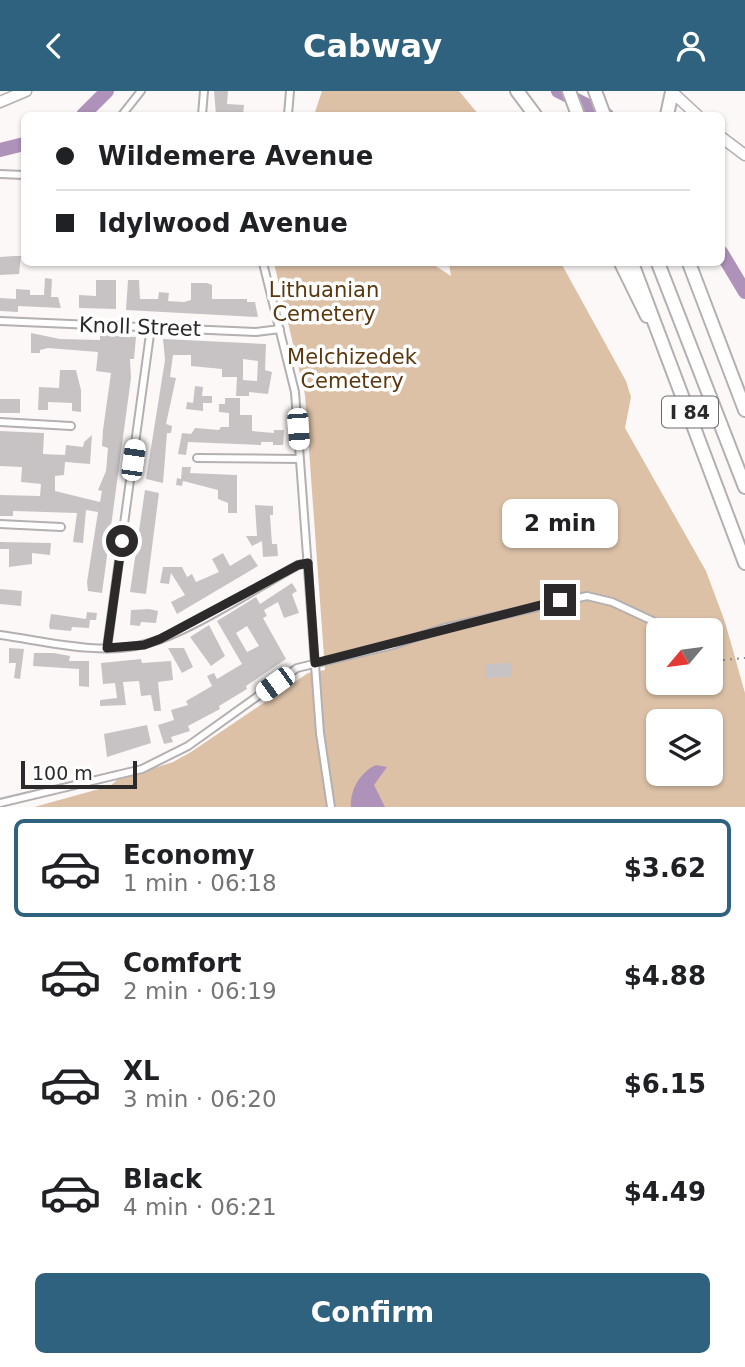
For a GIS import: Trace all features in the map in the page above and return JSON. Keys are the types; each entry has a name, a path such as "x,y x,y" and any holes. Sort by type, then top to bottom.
{"highway":[{"path":"517,91 533,112"},
{"path":"569,91 577,112"},
{"path":"595,91 603,112"},
{"path":"668,112 672,91"},
{"path":"622,266 640,307 656,326"},
{"name":"I 84","path":"633,266 745,563"},
{"name":"I 84","path":"659,266 745,487"},
{"path":"690,266 745,410"},
{"path":"733,455 745,469"}],"main road":[{"path":"0,102 26,91"},
{"path":"672,91 694,112"},
{"path":"725,140 745,155"}],"street":[{"path":"124,112 141,91"},
{"path":"202,112 204,91"},
{"path":"288,112 290,91"},
{"path":"0,174 21,175"},
{"path":"264,266 293,381 321,744 331,807"},
{"name":"Knoll Street","path":"0,321 256,332 280,329"},
{"path":"107,648 151,327"},
{"path":"0,422 71,426"},
{"path":"197,458 300,459"},
{"path":"0,524 61,527"},
{"path":"0,635 107,648 144,645 298,565 308,563"},
{"path":"1,803 142,769 166,759 297,668 393,645 444,628 587,596 612,602 646,618"}],"path":[{"path":"723,660 745,658"}],"green space":[{"path":"322,91 459,91 476,112 315,112"},
{"path":"275,266 436,266 451,276 449,266 563,266 626,381 631,397 625,428 706,571 725,622 745,693 745,807 34,807 110,786 117,780 173,762 308,673 325,670 305,395"}],"shaded area":[{"path":"376,765 387,767 374,785 385,807 351,807 357,782 365,772"}],"building":[{"path":"214,91 228,91 227,104 244,105 243,112 216,112"},
{"path":"21,256 19,274 0,275 0,257"},
{"path":"45,278 52,279 51,297 58,297 61,308 18,306 18,312 0,311 0,298 16,299 16,289 30,290 30,295 44,295"},
{"path":"96,280 116,280 116,309 79,308 79,295 96,296"},
{"path":"128,280 139,280 140,299 158,299 159,292 169,293 168,301 184,302 191,300 191,283 207,283 212,285 212,299 247,299 247,302 255,302 258,317 126,310"},
{"path":"31,333 60,339 100,340 100,335 136,337 134,359 130,359 131,378 102,593 88,591 87,582 98,512 86,510 83,543 73,542 77,513 13,511 13,516 0,516 0,495 40,496 41,484 21,482 22,467 0,466 0,431 44,433 43,454 65,455 66,445 83,447 84,442 92,435 90,464 65,462 64,475 55,476 55,491 100,502 102,491 98,490 106,471 108,448 102,446 111,373 96,371 98,352 48,348 40,350 40,353 31,353"},
{"path":"163,339 266,344 265,370 272,372 268,394 249,392 249,396 236,396 237,377 222,377 222,369 191,366 191,355 173,355 170,377 176,378 166,424 172,426 171,433 167,433 163,483 146,479 165,360","holes":["243,359 258,361 257,381 243,380"]},
{"path":"60,370 76,370 81,390 81,412 72,411 72,403 48,402 48,410 38,410 39,387 59,388"},
{"path":"195,386 203,387 202,396 212,396 212,403 203,403 203,411 186,409 187,402 193,403"},
{"path":"225,398 240,398 240,415 252,415 252,431 274,433 274,430 284,430 283,445 273,445 273,442 261,442 261,445 188,442 186,455 178,454 182,433 191,434 195,428 219,430 221,427 229,427 229,413 219,412 219,404 225,404"},
{"path":"0,399 20,399 20,413 0,413"},
{"path":"182,467 191,467 190,473 237,475 237,513 228,513 228,503 218,499 218,490 183,481 182,486 176,485 177,478 181,479"},
{"path":"145,490 159,493 146,594 130,592"},
{"path":"255,505 273,506 273,515 270,515 272,544 277,544 278,556 263,557 262,541 252,546 246,536 257,536"},
{"path":"0,542 51,543 50,555 32,553 32,564 9,567 9,549 0,549"},
{"path":"223,553 230,566 250,554 258,566 177,614 171,602 185,595 171,573 169,584 160,583 163,567 182,567 187,577 192,574 196,582 219,572 212,559"},
{"path":"292,583 297,591 292,594 299,613 284,618 278,602 264,610 267,616 263,618 286,659 246,686 247,689 219,706 220,709 188,726 190,731 171,737 173,742 164,744 158,725 174,720 171,710 188,705 186,701 212,686 207,676 214,673 217,679 242,664 217,621 256,597 260,604","holes":["247,626 259,646 247,652 236,633"]},
{"path":"0,589 22,591 21,606 0,604"},
{"path":"131,610 158,611 156,623 141,622 140,626 130,625"},
{"path":"87,612 97,613 96,620 90,620 89,628 72,627 71,631 50,629 51,614 86,619"},
{"path":"209,625 225,656 211,666 190,637"},
{"path":"9,648 24,649 20,679 14,678 16,663 9,663"},
{"path":"168,648 184,648 193,667 182,673"},
{"path":"34,653 70,656 69,661 89,661 89,687 79,686 79,669 33,666"},
{"path":"141,659 142,663 171,661 173,680 158,682 161,711 154,711 151,695 141,696 139,681 123,682 126,705 100,706 100,700 117,698 115,683 103,684 101,663"},
{"path":"512,663 512,677 485,678 485,664"},
{"path":"147,725 151,743 107,757 104,734"}],"waterway":[{"path":"86,112 107,91"},
{"path":"558,91 601,112"},
{"path":"0,150 21,145"},
{"path":"725,259 745,292"}],"route":[{"path":"122,541 107,648 144,645 160,639 298,565 308,563 315,663 330,662 444,628 560,600"}],"park label":[{"name":"Lithuanian Cemetery","path":"324,302"},
{"name":"Melchizedek Cemetery","path":"352,369"}]}
